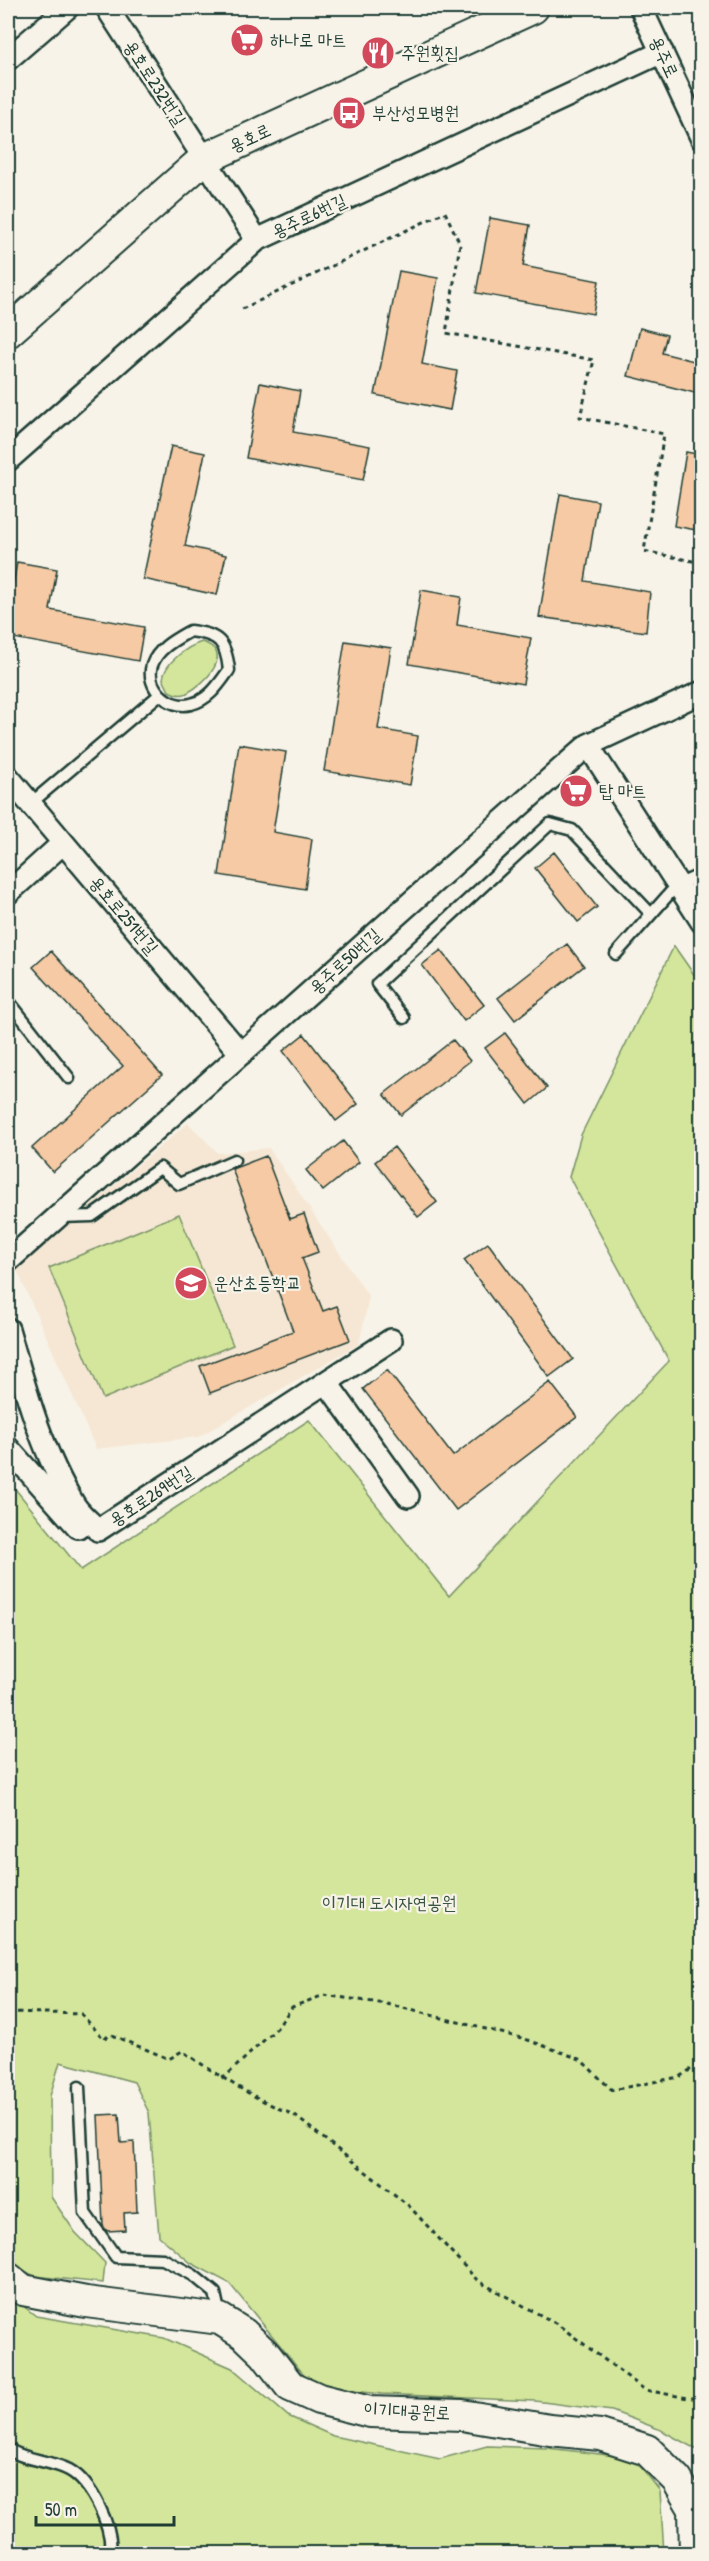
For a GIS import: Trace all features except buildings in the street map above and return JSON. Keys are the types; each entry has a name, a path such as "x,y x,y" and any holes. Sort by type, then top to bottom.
{"street":[{"path":"8,59 66,8"},
{"name":"용호로232번길","path":"107,8 257,240"},
{"name":"용호로","path":"8,332 204,159 533,8"},
{"name":"용주로","path":"641,8 702,139"},
{"name":"용주로6번길","path":"8,459 257,240 662,52"},
{"name":"용주로50번길","path":"8,1261 588,745 702,692"},
{"path":"588,745 702,922"},
{"name":"용호로251번길","path":"8,777 241,1054"},
{"path":"8,893 63,843"},
{"name":"용호로269번길","path":"8,1329 31,1409 59,1474 76,1508 98,1530 391,1340"},
{"path":"327,1383 408,1496"},
{"path":"8,1448 80,1529 88,1532 98,1530"},
{"name":"이기대공원로","path":"8,2278 23,2290 86,2302 220,2319 244,2334 258,2347 290,2386 319,2399 370,2412 462,2415 550,2430 600,2435 647,2450 677,2480 694,2509 695,2553"}],"lane":[{"path":"190,631 205,632 221,640 227,655 229,670 214,692 192,704 175,705 159,695 153,681 152,665 167,644 190,631"},
{"path":"30,804 159,695"},
{"path":"404,1018 376,984 550,824 572,830 651,914"},
{"path":"616,954 677,885 702,874"},
{"path":"8,1000 69,1078"},
{"path":"57,1217 92,1216 160,1168 179,1185 234,1160"},
{"path":"79,2087 85,2213 116,2257 163,2259 194,2276 214,2293 220,2319"},
{"path":"8,2450 19,2456 68,2469 86,2482 103,2515 110,2553"}],"path":[{"path":"242,309 445,212 460,244 446,333 594,360 580,417 664,434 644,551 702,563"},
{"path":"220,2077 227,2075 277,2028 292,2007 324,1995 387,2004 525,2039 580,2059 612,2090 679,2077 702,2062"},
{"path":"8,2012 81,2014 104,2040 109,2034 169,2059 182,2052 220,2077 272,2106 294,2115 409,2206 478,2281 557,2324 645,2390 688,2398 702,2398"}],"shaded area":[{"name":"운산초등학교","path":"188,1123 218,1153 269,1148 369,1297 359,1344 198,1437 96,1449 16,1268"}],"green space":[{"path":"202,642 212,647 217,653 217,660 209,676 187,693 178,694 169,691 163,679 172,661 190,647"},
{"name":"이기대 도시자연공원","path":"674,946 702,986 701,2452 661,2430 612,2411 535,2401 382,2394 314,2387 229,2283 191,2263 159,2236 149,2113 134,2082 60,2062 50,2096 51,2197 75,2232 105,2263 103,2283 34,2276 8,2262 8,1480 81,1570 309,1420 449,1596 669,1361 569,1177 581,1135"},
{"path":"179,1214 233,1345 103,1399 49,1268"},
{"path":"8,2294 36,2316 164,2338 232,2368 288,2416 333,2436 440,2459 487,2446 547,2448 634,2458 660,2491 664,2553 8,2553"}],"place":[{"name":"하나로 마트","path":"247,40"},
{"name":"주원횟집","path":"378,53"},
{"name":"부산성모병원","path":"349,113"},
{"name":"탑 마트","path":"576,791"},
{"name":"운산초등학교","path":"191,1283"}]}
